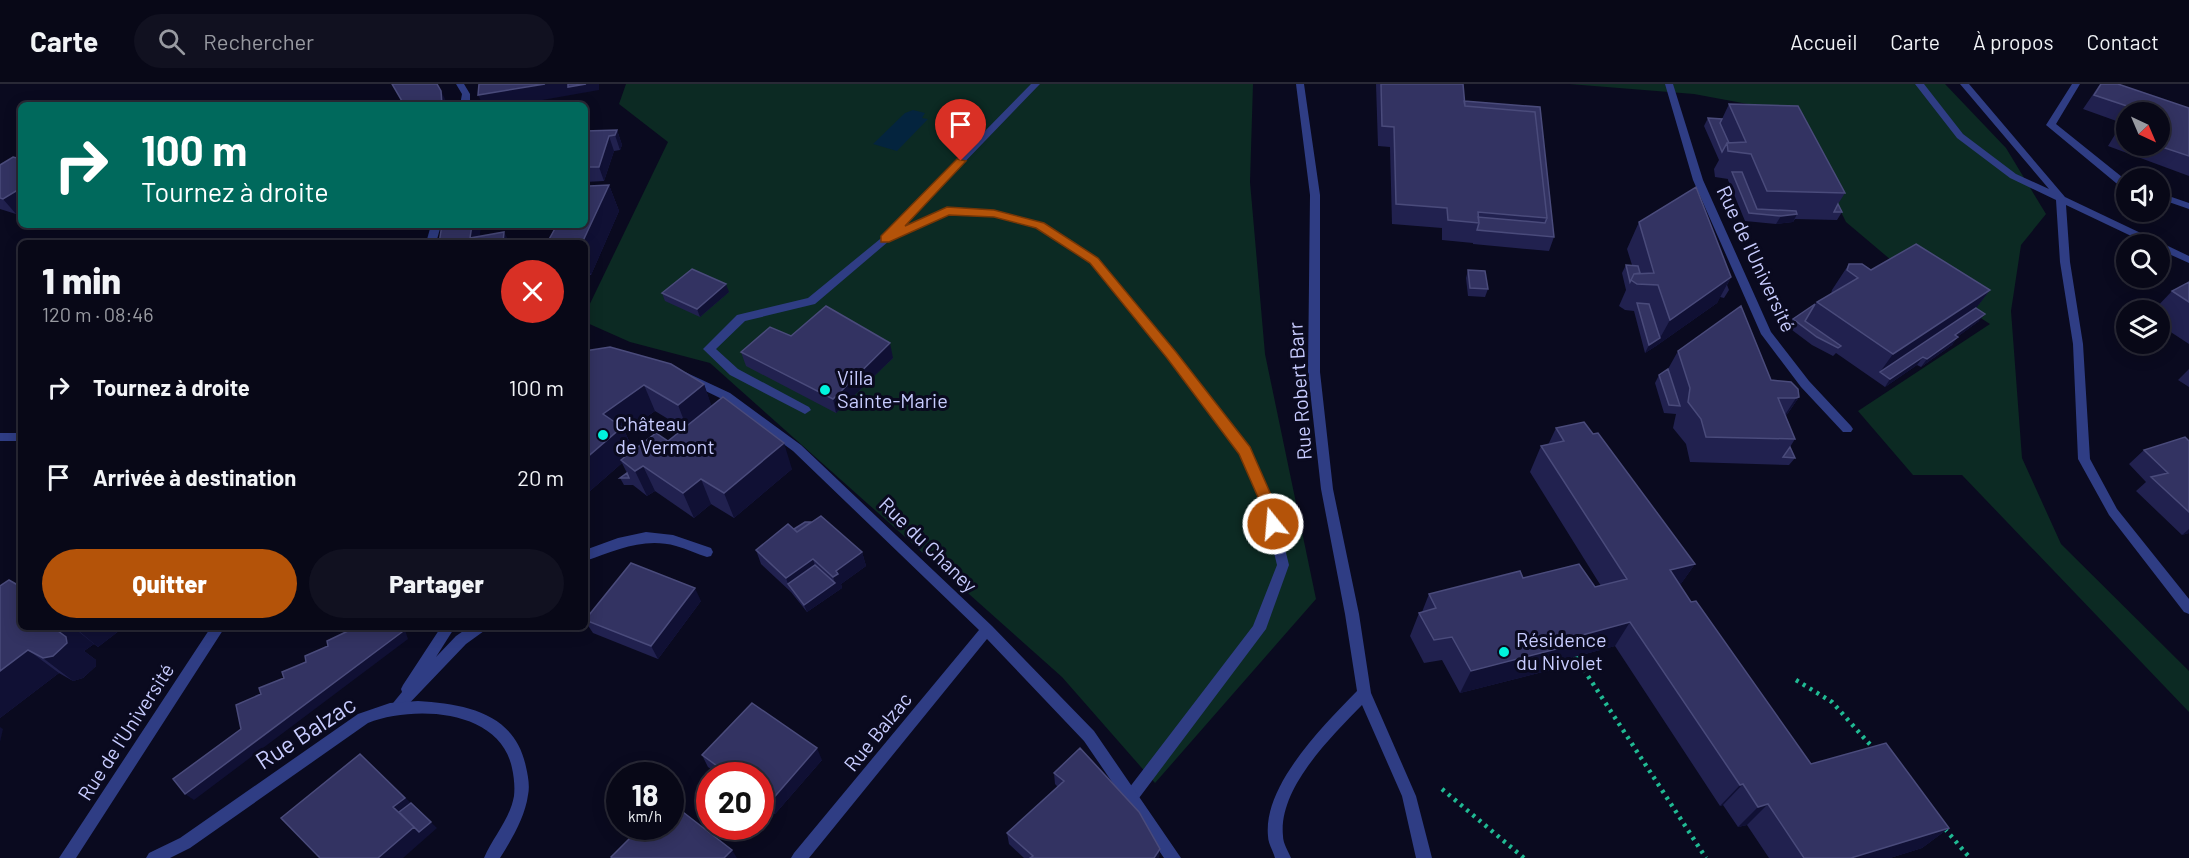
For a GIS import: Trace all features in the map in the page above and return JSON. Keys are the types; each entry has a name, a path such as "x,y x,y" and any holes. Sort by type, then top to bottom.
{"street":[{"path":"460,84 466,94 465,102"},
{"path":"805,410 734,372 709,349 741,318 811,301 885,239 1036,84"},
{"name":"Rue Robert Barr","path":"1300,84 1315,195 1314,372 1327,489 1352,614 1364,693 1409,796 1424,858"},
{"name":"Rue de l'Université","path":"1669,84 1698,180 1766,334 1805,384 1847,429"},
{"path":"1918,84 1960,135 2013,176 2189,260"},
{"path":"1964,84 2061,198 2065,262 2078,344 2084,459 2113,513 2189,608"},
{"path":"2076,84 2051,125 2116,179"},
{"path":"2170,199 2189,206"},
{"path":"885,239 947,211 994,214 1040,226 1094,261 1172,355 1245,451 1268,504 1283,565 1259,629 1131,797"},
{"name":"Rue du Chaney","path":"668,372 690,376 726,396 797,448 987,630 1089,736 1173,858"},
{"path":"0,437 18,437"},
{"path":"588,555 625,540 653,536 680,539 707,552"},
{"name":"Rue de l'Université","path":"67,858 216,630"},
{"path":"396,708 446,630"},
{"path":"396,708 461,640 475,630"},
{"name":"Rue Balzac","path":"799,858 987,630"},
{"path":"1283,858 1274,845 1275,822 1281,798 1316,745 1364,693"},
{"name":"Rue Balzac","path":"154,858 185,843 363,718 396,708 451,709 484,722 507,735 520,759 522,794 513,822 492,858"}],"path":[{"path":"1575,656 1706,858"},
{"path":"1796,680 1832,702 1879,755"},
{"path":"1433,782 1524,858"},
{"path":"1942,825 1970,858"}],"green space":[{"path":"626,84 1253,84 1250,182 1265,354 1316,599 1155,783 1062,677 710,363 630,342 588,323 588,308 668,142 619,104"},
{"path":"1569,84 1945,84 2006,148 2046,214 2021,245 2011,311 2022,458 2061,544 2189,671 2189,712 1962,475 1913,475 1858,411 1990,324 1891,260 1846,222 1791,112 1694,94"}],"water":[{"path":"913,110 925,113 922,118 928,119 897,151 873,144 905,113"}],"building":[{"path":"392,84 437,84 441,91 442,102 402,101"},
{"path":"479,84 545,84 478,95"},
{"path":"568,84 586,84 568,87"},
{"path":"1381,84 1463,84 1465,106 1535,112 1547,218 1478,212 1479,223 1448,220 1447,208 1396,204 1394,127 1382,126"},
{"path":"2101,84 2118,84 2189,108 2189,156 2170,150 2170,102 2116,102 2094,95"},
{"path":"1464,101 1540,107 1554,237 1477,230 1478,217 1545,223 1547,218 1535,112 1465,106"},
{"path":"1729,104 1798,106 1845,193 1767,191 1751,154 1728,151 1727,143 1746,142"},
{"path":"1708,118 1722,119 1720,123 1729,143 1722,152"},
{"path":"617,130 615,135 609,136 599,167 588,167 588,131"},
{"path":"13,157 18,158 18,190 3,199 0,198 0,165"},
{"path":"1732,172 1742,172 1757,209 1796,211 1797,214 1781,216 1749,213"},
{"path":"609,185 583,240 549,240 555,228 588,228 589,186"},
{"path":"1696,187 1731,277 1670,320 1658,285 1637,284 1631,280 1634,274 1654,273 1639,222"},
{"path":"1838,204 1842,212 1834,212"},
{"path":"442,228 472,228 470,238 504,232 503,240 440,240"},
{"path":"1916,244 1990,290 1893,354 1817,302 1858,278 1847,270 1849,264 1862,264 1871,270"},
{"path":"1626,265 1638,266 1640,273 1634,274 1630,282"},
{"path":"692,269 726,284 697,309 662,293"},
{"path":"1468,270 1485,271 1488,289 1470,288"},
{"path":"2189,282 2189,302 2172,291"},
{"path":"1637,303 1649,304 1660,338 1649,345"},
{"path":"1815,304 1805,321 1841,346 1838,348 1817,337 1793,319"},
{"name":"Villa Sainte-Marie","path":"826,306 890,343 833,399 741,352 770,327 791,336"},
{"path":"1741,306 1771,380 1791,382 1798,389 1799,397 1778,398 1795,439 1706,437 1701,419 1688,402 1690,388 1678,351"},
{"path":"1976,308 1985,314 1927,359 1923,357 1890,379 1880,372"},
{"path":"610,347 671,364 704,384 678,405 644,385 603,414 622,427 588,456 588,351"},
{"path":"1668,369 1680,406 1669,405 1659,375"},
{"path":"723,397 784,443 724,493 701,479 683,493 643,466 635,471 621,460 656,433 668,441"},
{"name":"Résidence du Nivolet","path":"1584,422 1593,434 1598,433 1695,564 1670,570 1691,602 1696,601 1811,764 1886,743 1949,828 1851,858 1804,858 1768,804 1758,807 1743,784 1740,785 1630,622 1564,640 1568,646 1471,671 1452,637 1434,640 1419,613 1436,608 1429,594 1520,571 1523,578 1579,564 1595,587 1627,579 1541,446 1564,441 1556,428"},
{"path":"2185,437 2189,441 2189,512 2151,477 2168,473 2144,450"},
{"path":"1790,447 1795,458 1783,457"},
{"path":"821,516 862,552 836,571 838,574 833,577 813,559 786,578 756,550 788,524 797,532"},
{"path":"805,522 811,522 797,532 794,529"},
{"path":"631,563 695,588 651,646 588,621 588,616"},
{"path":"815,565 835,583 804,605 788,584"},
{"path":"9,580 16,584 18,582 18,630 57,630 66,637 67,643 53,656 43,658 28,650 0,671 0,586"},
{"path":"350,630 402,630 402,632 185,794 173,779 241,729 236,705 261,694 259,688 284,678 282,672 306,662 305,656 328,646 327,641"},
{"path":"752,703 817,748 774,797 774,762 712,762 702,755"},
{"path":"1080,748 1139,812 1160,849 1154,858 1030,858 1033,856 1007,833 1064,781 1054,773"},
{"path":"360,754 405,798 393,807 414,827 378,858 320,858 281,818"},
{"path":"411,803 431,822 419,832 399,812"},
{"path":"684,813 696,822 696,840 719,840 732,850 724,858 611,857 628,840 684,840"}],"place":[{"name":"Villa Sainte-Marie","path":"825,390"},
{"name":"Château de Vermont","path":"603,435"},
{"name":"Résidence du Nivolet","path":"1504,652"}],"route":[{"path":"961,161 885,239 947,211 994,214 1040,226 1094,261 1172,355 1245,451 1268,504 1273,524"}]}
